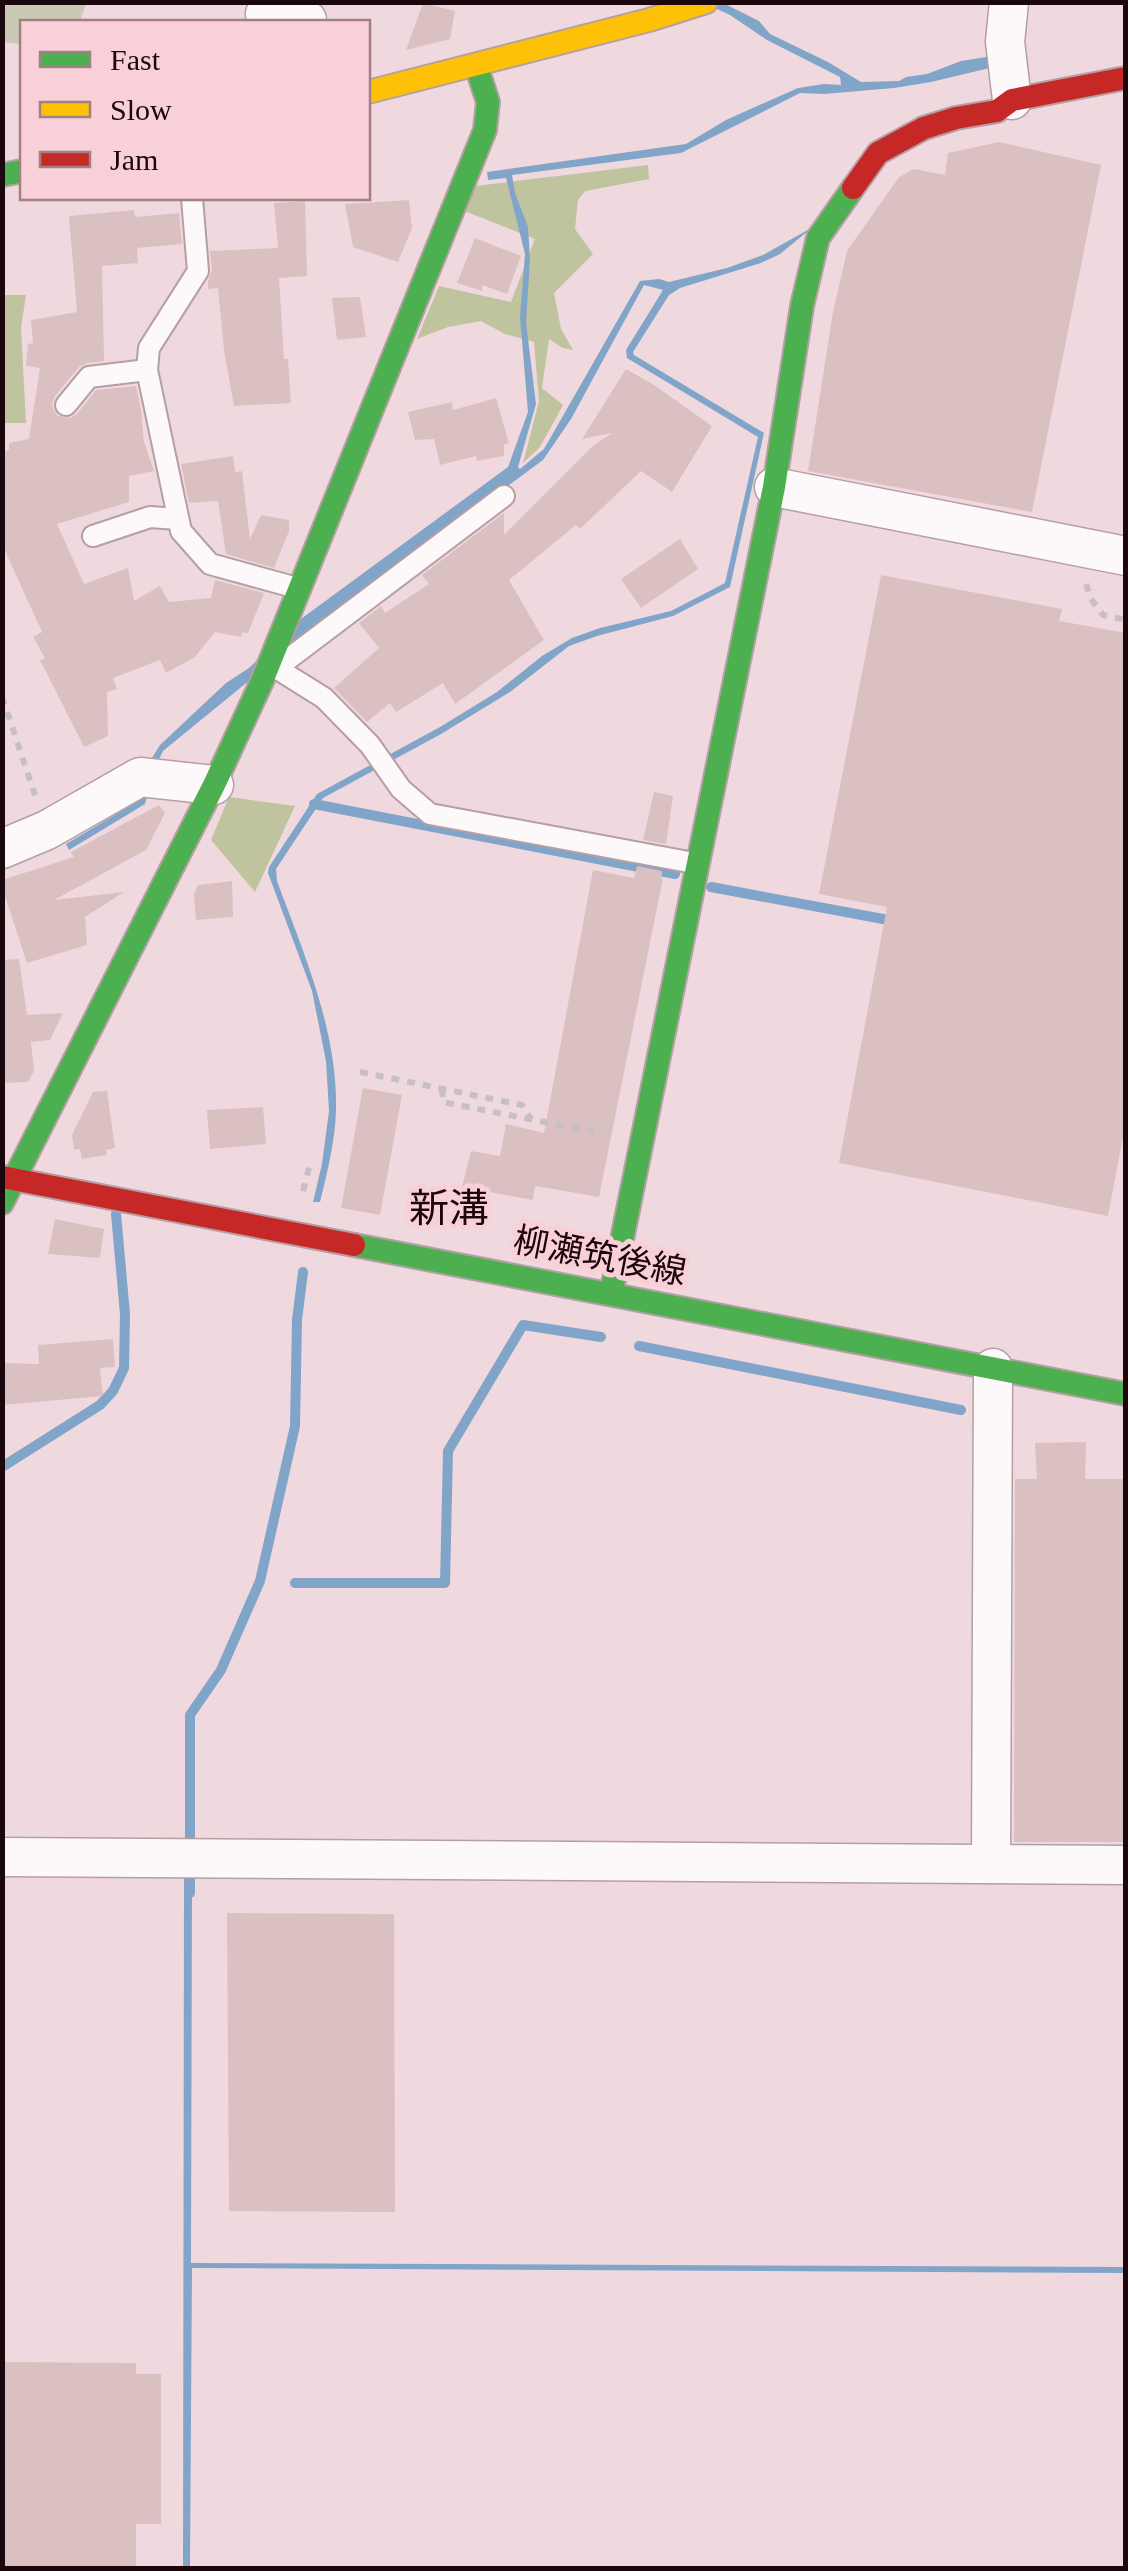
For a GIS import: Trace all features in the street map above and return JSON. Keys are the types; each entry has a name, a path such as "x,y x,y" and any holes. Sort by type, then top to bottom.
{"street":[{"path":"370,92 706,2"},
{"path":"1009,2 1005,42 1012,100"},
{"path":"264,14 307,20"},
{"path":"2,1203 9,1178 270,674 299,589 485,130 488,102 476,65"},
{"path":"610,1294 774,486 802,306 818,238 878,153 924,128 997,110 1012,100 1126,78"},
{"path":"774,486 1126,556"},
{"path":"2,849 46,830 140,777 214,785"},
{"name":"柳瀬筑後線","path":"9,1178 1126,1394"},
{"path":"990,1864 993,1368"},
{"path":"2,1857 1126,1865"}],"lane":[{"path":"192,200 198,271 148,348 147,370 178,518 182,531 210,564 299,589"},
{"path":"66,405 89,376 147,370"},
{"path":"504,496 270,674 324,698 370,745 401,789 430,814 698,864"},
{"path":"93,536 150,517 178,518"}],"path":[{"path":"1085,548 1090,598 1103,615 1126,620"},
{"path":"2,698 46,830"},
{"path":"360,1072 522,1104 531,1119"},
{"path":"442,1089 443,1102 641,1142"},
{"path":"300,1201 310,1164"}],"green space":[{"path":"3,2 86,3 81,20 20,20 20,44 3,42"},
{"path":"648,165 649,179 585,191 578,200 575,229 593,254 554,293 561,329 573,350 549,339 542,388 563,405 540,447 523,463 539,401 534,342 505,334 481,321 448,327 417,339 439,286 511,302 535,239 462,210 476,186"},
{"path":"3,295 26,295 21,328 26,423 3,423"},
{"path":"229,797 295,806 255,892 211,840"}],"water":[{"path":"704,3 723,3 759,21 770,34 861,82 899,81 961,61 992,56 994,67 894,88 800,93 681,153 512,175 528,227 526,322 536,404 520,469 544,449 640,281 669,282 727,268 763,255 813,227 780,254 761,263 669,295 633,352 764,433 730,587 673,616 569,646 510,692 323,798 276,869 317,993 335,1081 330,1157 320,1202 313,1202 329,1111 326,1061 312,991 268,873 317,794 440,727 572,638 671,611 725,583 758,437 627,358 626,350 663,290 644,285 571,419 543,460 300,639 163,751 145,804 69,850 66,844 140,800 152,758 160,745 294,624 508,467 528,412 520,317 525,254 506,178 488,180 487,172 686,144 726,120 798,88 841,85 840,77"},
{"path":"184,1878 192,1880 191,2263 1125,2267 1125,2273 192,2268 190,2568 183,2568"}],"building":[{"path":"423,3 455,11 450,39 406,50"},
{"path":"999,142 1101,165 1032,512 808,471 833,312 847,251 899,177 914,169 945,175 948,153"},
{"path":"409,200 412,228 398,262 353,247 345,204"},
{"path":"305,201 307,276 279,278 291,403 234,406 218,288 208,289 210,251 278,248 274,203"},
{"path":"134,210 135,217 179,213 182,244 137,248 138,263 102,266 104,361 79,367 52,404 58,416 70,418 96,390 136,386 144,442 154,471 129,476 129,502 57,524 84,584 128,568 134,601 160,586 169,602 211,598 215,580 264,593 248,633 242,632 241,637 215,632 195,657 166,673 160,660 113,678 117,689 107,692 108,736 84,747 40,660 45,658 33,637 42,632 2,544 2,452 9,450 9,443 29,439 40,368 26,366 28,344 33,343 31,320 77,312 69,216"},
{"path":"475,238 521,256 507,294 482,285 482,291 457,283"},
{"path":"360,297 366,337 337,340 332,298"},
{"path":"626,369 712,426 672,492 641,471 580,529 576,525 509,580 544,640 455,704 443,683 396,712 390,703 367,722 334,688 379,648 359,623 381,606 385,613 429,584 422,575 504,513 504,535 594,445 612,433 582,439"},
{"path":"496,398 509,443 504,444 504,456 477,461 476,456 440,465 434,439 415,440 408,412 452,402 453,410"},
{"path":"233,456 235,472 242,471 250,539 261,515 289,520 289,531 274,568 226,554 218,501 189,503 181,464"},
{"path":"680,539 698,569 641,608 621,579"},
{"path":"881,575 1062,609 1059,621 1126,633 1126,1121 1108,1216 839,1163 887,907 819,894"},
{"path":"654,792 673,796 666,844 643,840"},
{"path":"159,805 165,813 146,850 54,900 124,892 85,917 87,945 27,963 2,880 74,857 71,852"},
{"path":"637,866 662,871 662,883 599,1197 535,1186 533,1200 462,1187 471,1151 500,1156 506,1124 544,1133 593,870 634,878"},
{"path":"232,881 233,917 196,920 194,894 198,885"},
{"path":"19,959 27,1015 63,1013 50,1040 31,1042 34,1071 28,1082 2,1083 2,960"},
{"path":"363,1088 402,1095 380,1215 341,1208"},
{"path":"107,1091 115,1148 106,1150 107,1155 82,1159 80,1149 74,1150 72,1135 93,1092"},
{"path":"263,1107 266,1144 210,1149 207,1110"},
{"path":"55,1219 104,1229 100,1258 48,1254"},
{"path":"113,1339 115,1367 100,1368 103,1396 2,1405 2,1363 39,1364 38,1345"},
{"path":"1086,1442 1085,1479 1126,1479 1126,1842 1014,1842 1015,1479 1037,1479 1035,1443"},
{"path":"227,1913 394,1914 395,2212 229,2211"},
{"path":"2,2362 136,2363 136,2374 161,2374 161,2524 136,2524 136,2568 2,2568"}],"waterway":[{"path":"314,804 675,874"},
{"path":"711,887 894,921"},
{"path":"2,1467 100,1405 113,1391 124,1368 125,1314 116,1214"},
{"path":"190,1893 190,1715 221,1670 260,1581 295,1426 297,1320 303,1272"},
{"path":"295,1583 445,1583 448,1451 523,1325 601,1337"},
{"path":"639,1346 961,1410"}],"traffic: fast":[{"path":"2,1203 214,785 263,679 485,130 488,102 476,65"},
{"path":"2,175 20,171"},
{"path":"611,1294 774,487 802,306 818,238 853,188"},
{"path":"354,1245 1126,1394"}],"traffic: slow":[{"path":"370,91 706,2"}],"traffic: jam":[{"path":"853,188 878,153 924,128 997,111 1012,100 1126,78"},
{"path":"2,1177 354,1245"}],"district":[{"name":"新溝","path":"449,1208"}]}
